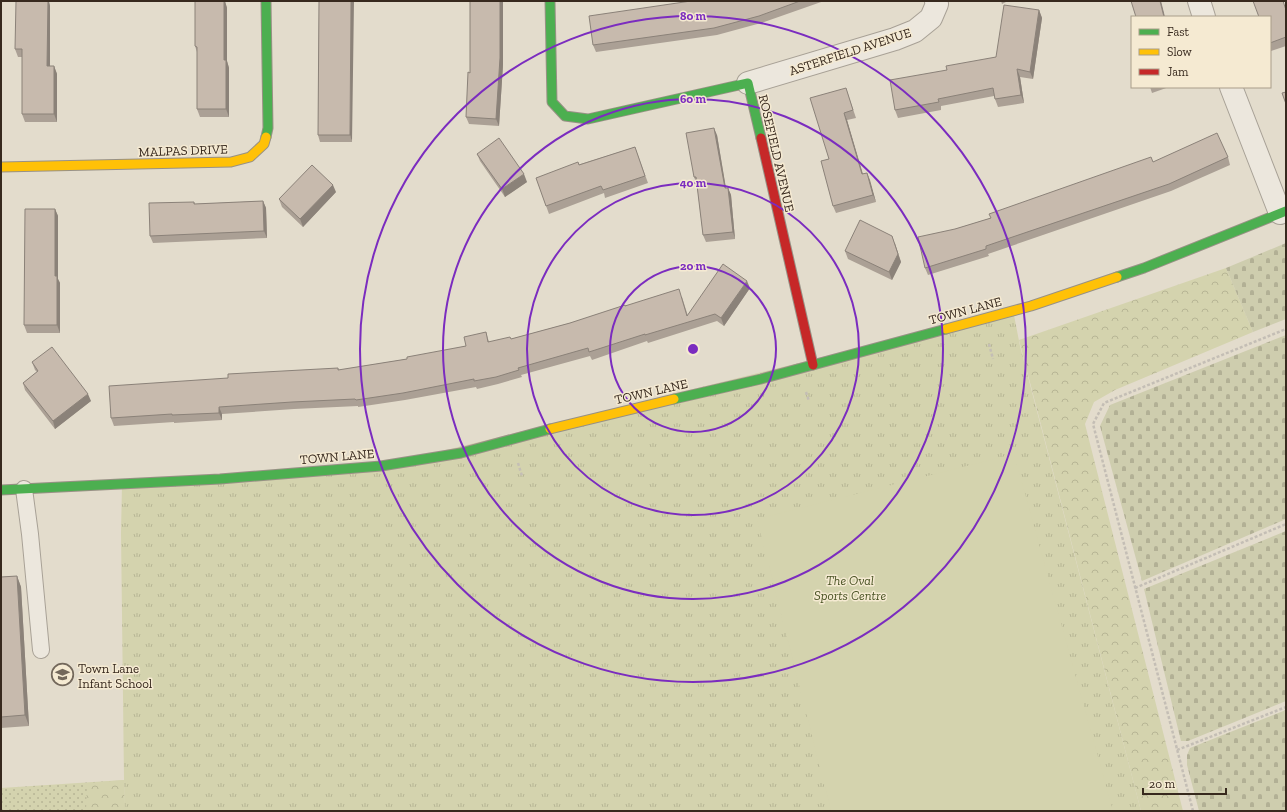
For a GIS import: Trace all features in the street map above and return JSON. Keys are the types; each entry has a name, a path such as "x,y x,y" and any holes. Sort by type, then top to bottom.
{"main road":[{"name":"MALPAS DRIVE","path":"1,167 231,162 250,158 264,144 268,128 266,1"},
{"name":"ROSEFIELD AVENUE","path":"550,1 552,102 565,116 588,119 748,83 813,365"},
{"name":"TOWN LANE","path":"1,490 220,479 381,466 461,453 574,422 761,379 1031,306 1144,268 1283,212"}],"street":[{"name":"ASTERFIELD AVENUE","path":"748,83 915,32 931,18 936,1"},
{"path":"1199,1 1204,16"},
{"path":"1231,88 1283,212"}],"lane":[{"path":"24,489 30,534 41,650"}],"path":[{"path":"1193,811 1093,424 1104,403 1286,329"},
{"path":"1135,588 1286,524"},
{"path":"1177,750 1286,707"}],"green space":[{"path":"1286,243 1286,319 1253,332 1226,268"},
{"path":"1226,268 1253,332 1115,390 1094,402 1085,424 1183,811 1141,811 1019,340"},
{"name":"The Oval Sports Centre","path":"1013,310 1020,346 1141,811 125,811 121,533 122,484 381,466"},
{"path":"1286,335 1286,519 1142,581 1100,426 1110,405"},
{"path":"1014,454 1113,811 831,811 757,519"},
{"path":"1286,531 1286,701 1188,741 1181,741 1144,589"},
{"path":"1286,710 1286,811 1199,811 1187,765 1187,755 1190,748"},
{"path":"124,780 125,811 1,811 1,788"},
{"path":"124,780 125,811 86,811 87,783"}],"building":[{"path":"16,1 48,1 47,66 54,66 54,114 22,114 22,49 15,49"},
{"path":"195,1 224,1 226,109 197,109"},
{"path":"319,1 351,1 350,135 318,135"},
{"path":"470,1 500,1 500,58 496,119 466,117 468,72 470,73"},
{"path":"691,1 800,1 759,16 714,28 593,45 589,16"},
{"path":"1131,1 1160,1 1164,16 1136,16"},
{"path":"1253,1 1283,1 1286,10 1286,37 1271,43 1271,16 1259,16"},
{"path":"1004,5 1039,10 1030,72 1017,69 1021,95 995,99 993,88 938,99 939,102 895,110 890,80 947,70 946,66 996,57"},
{"path":"846,88 853,110 844,113 862,174 867,173 873,195 833,206 821,161 829,159 810,98"},
{"path":"1286,92 1286,104 1282,93"},
{"path":"714,128 725,188 728,188 733,232 703,235 696,177 694,177 686,133"},
{"path":"1217,133 1228,157 1169,184 986,246 986,249 925,268 918,237 955,229 991,218 989,214 1151,157 1153,162"},
{"path":"499,138 524,174 502,189 477,154"},
{"path":"635,147 645,176 603,190 601,186 546,206 536,178 578,162 579,165"},
{"path":"312,165 333,185 300,219 279,199"},
{"path":"263,201 264,231 150,236 149,203 194,202 194,204"},
{"path":"25,209 55,209 57,325 24,325"},
{"path":"860,220 892,236 898,254 889,272 845,251"},
{"path":"723,264 747,281 721,318 715,314 589,352 588,348 518,368 519,370 496,377 474,381 474,379 403,393 356,400 292,402 219,407 219,413 111,418 109,386 228,378 228,374 338,368 338,370 407,359 407,357 466,346 464,337 486,332 488,342 510,337 511,339 570,323 679,289 687,316"},
{"path":"52,347 88,394 53,421 23,383 38,371 32,362"},
{"path":"17,576 25,715 1,717 1,577"}],"traffic: fast":[{"path":"266,1 268,128 266,137"},
{"path":"550,1 552,102 565,116 588,119 748,83 761,138"},
{"path":"1117,277 1144,268 1286,211"},
{"path":"674,399 761,379 946,329"},
{"path":"1,490 220,479 381,466 461,453 550,429"}],"traffic: slow":[{"path":"1,167 231,162 250,157 264,144 266,137"},
{"path":"946,329 1031,306 1117,277"},
{"path":"550,429 674,399"}],"traffic: jam":[{"path":"761,138 813,365"}],"place":[{"name":"Town Lane Infant School","path":"63,675"}]}
